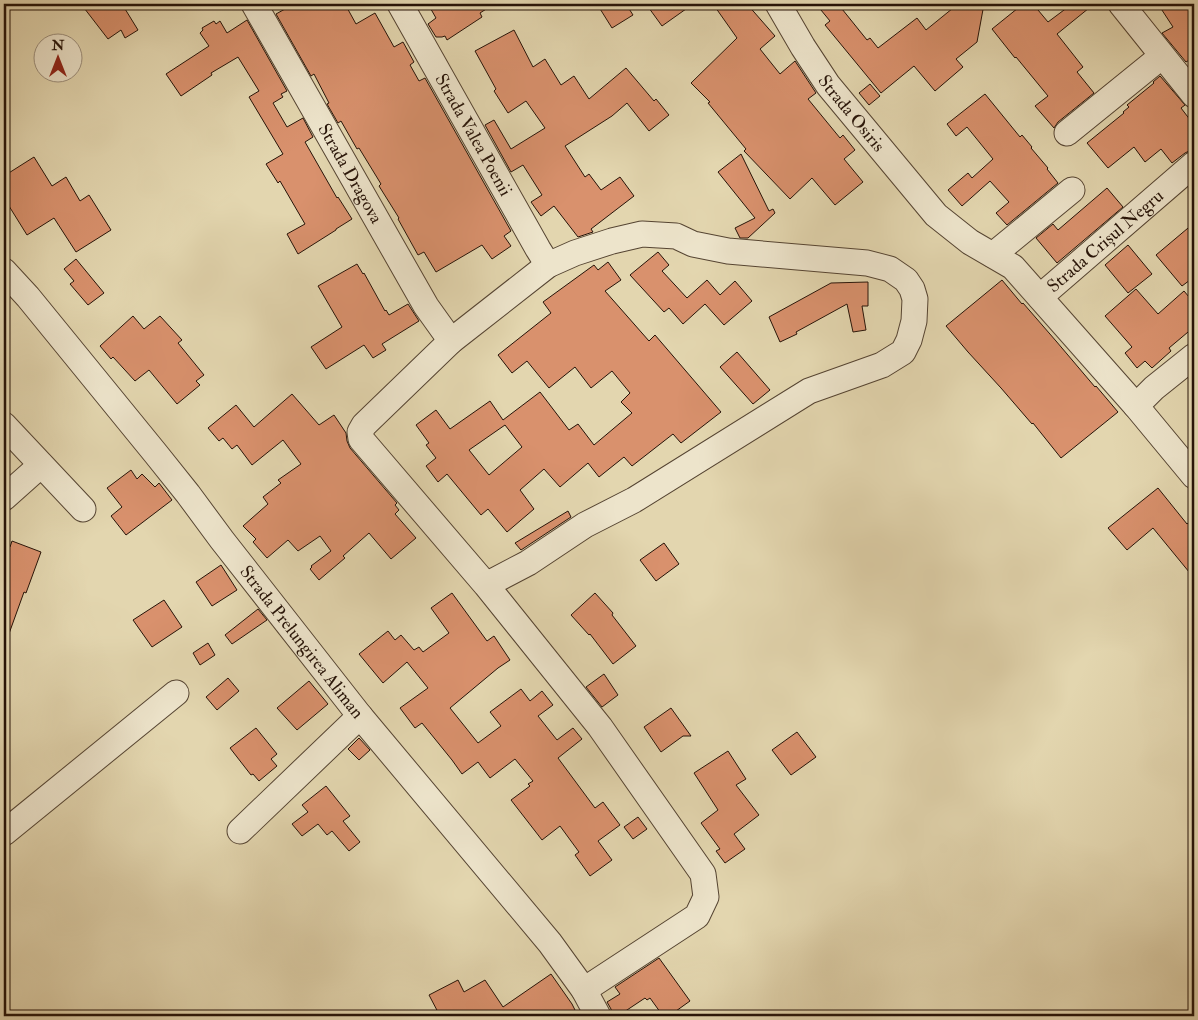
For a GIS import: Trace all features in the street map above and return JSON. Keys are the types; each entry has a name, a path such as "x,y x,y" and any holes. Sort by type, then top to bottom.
{"street":[{"name":"Strada Dragova","path":"254,4 426,306 451,341"},
{"name":"Strada Valea Poenii","path":"400,4 548,265"},
{"name":"Strada Osiris","path":"778,4 828,85 936,215"},
{"path":"1121,4 1194,95"},
{"path":"1067,133 1162,56"},
{"name":"Strada Crișul Negru","path":"1040,297 1194,164"},
{"path":"993,255 1072,190"},
{"name":"Strada Crișul Negru","path":"936,215 970,242 1013,267 1136,406 1194,476"},
{"path":"486,585 528,563 585,525 634,500 808,390 882,365 904,352 914,321 915,299 912,289 906,280 890,270 867,263 728,251 693,244 676,236 642,234 612,241 575,253 548,265 451,341 364,425 360,432 361,439 486,585 600,727 703,874 706,897 697,916 584,990"},
{"name":"Strada Prelungirea Aliman","path":"4,271 28,297 172,474 360,716 550,943 584,990 598,1016"},
{"path":"1136,406 1154,388 1194,356"},
{"path":"4,425 84,508"},
{"path":"4,498 41,465"},
{"path":"4,833 176,693"},
{"path":"240,831 360,716"}],"building":[{"path":"81,4 122,4 138,30 125,38 121,30 108,39"},
{"path":"294,4 345,4 356,24 375,13 394,47 403,42 414,62 410,65 419,81 425,78 511,231 504,236 511,246 492,259 482,245 436,272 424,252 418,255 399,218 379,186 381,184 359,148 357,149 341,121 338,123 327,104 329,103 314,74 311,76 276,14"},
{"path":"428,4 494,4 480,13 482,17 447,40 445,36 436,37 428,24 436,18"},
{"path":"597,4 626,4 633,15 612,28"},
{"path":"646,4 693,4 662,26"},
{"path":"713,4 747,4 775,36 760,49 780,74 795,61 816,93 808,99 840,138 843,135 855,150 844,159 863,182 835,205 812,178 790,199 744,151 746,149 708,103 710,102 691,83 737,38"},
{"path":"816,4 838,4 867,40 870,38 878,48 917,18 926,30 958,4 984,4 977,42 956,59 963,67 935,91 914,66 881,93 825,25 830,21"},
{"path":"1023,4 1033,4 1048,22 1072,4 1094,4 1057,34 1083,67 1077,72 1094,93 1058,122 1054,128 1035,106 1048,96 992,29"},
{"path":"1158,4 1194,4 1194,57 1186,62 1162,33 1173,27"},
{"path":"247,20 287,91 281,94 283,97 273,103 287,127 303,118 313,137 305,142 337,198 352,219 298,254 287,234 305,224 280,181 278,183 266,164 283,154 249,97 259,91 238,57 211,73 212,75 181,96 166,74 209,46 200,33 203,30 202,28 214,21 216,24 220,21 227,33"},
{"path":"514,30 533,67 545,59 561,85 574,76 589,99 626,68 654,101 656,99 669,115 649,131 627,103 612,116 565,146 585,177 589,174 601,190 620,177 634,196 591,229 593,232 578,237 554,206 541,216 531,202 542,195 523,165 511,172 485,125 494,120 511,149 545,128 526,101 508,113 494,91 496,89 475,51"},
{"path":"1160,76 1185,105 1181,108 1194,125 1194,150 1185,153 1172,163 1161,149 1145,162 1134,147 1108,168 1087,143 1124,113 1129,107 1127,105"},
{"path":"870,84 880,96 869,105 859,93"},
{"path":"985,94 1020,137 1022,135 1032,147 1058,183 1007,225 996,213 1009,202 990,181 962,206 948,190 968,173 972,178 993,159 967,127 956,136 947,124"},
{"path":"741,154 769,211 773,209 775,213 748,238 740,238 735,228 755,218 718,172"},
{"path":"34,157 52,186 66,177 80,201 89,195 111,230 76,252 54,218 27,235 4,198 4,176"},
{"path":"1107,188 1123,207 1057,263 1036,238 1053,224 1058,230"},
{"path":"1194,223 1194,277 1182,286 1156,255"},
{"path":"1128,245 1152,274 1128,293 1105,265"},
{"path":"658,252 669,265 662,271 687,298 707,280 720,295 735,281 752,301 724,325 705,304 683,324 669,308 664,312 630,275"},
{"path":"76,259 104,293 88,305 70,284 74,281 64,269"},
{"path":"608,262 621,280 605,291 649,341 655,335 721,412 681,443 673,434 632,466 624,457 599,477 588,463 560,487 544,469 520,490 534,509 507,532 488,509 481,515 447,474 438,482 426,466 436,458 426,445 429,443 416,425 436,410 450,429 490,401 503,420 540,392 569,430 578,424 594,445 632,413 621,402 630,393 612,371 591,388 575,367 549,388 527,361 512,373 498,355 551,313 543,302 594,265 598,270","holes":["505,425 522,447 489,475 469,450"]},
{"path":"357,264 389,315 408,304 419,321 382,344 386,350 373,358 364,345 326,369 311,347 342,327 318,286"},
{"path":"1002,280 1118,412 1061,458 1033,423 946,326"},
{"path":"868,282 868,306 862,306 866,330 853,332 847,304 780,342 769,317 831,283"},
{"path":"1136,289 1158,314 1184,291 1194,303 1194,327 1169,348 1171,351 1152,368 1145,361 1137,368 1125,353 1132,347 1105,316"},
{"path":"133,316 144,329 160,316 182,340 178,343 204,375 196,381 200,385 177,404 149,370 135,381 100,346"},
{"path":"737,352 770,390 753,404 720,367"},
{"path":"292,394 319,425 334,415 346,433 350,448 397,503 395,505 399,510 395,514 416,538 391,559 369,533 343,556 345,558 319,580 310,569 311,566 331,551 320,536 298,551 288,540 267,558 253,542 256,539 243,526 268,504 263,497 281,483 278,480 301,464 283,440 252,465 237,445 232,449 223,438 219,441 208,428 236,405 254,427"},
{"path":"131,470 137,479 142,474 155,487 159,483 172,500 126,535 111,516 122,507 107,488"},
{"path":"1158,488 1187,524 1194,518 1194,578 1153,528 1127,550 1108,528"},
{"path":"568,511 571,517 521,550 515,543"},
{"path":"12,541 41,552 6,642 4,642 4,544 10,547"},
{"path":"664,543 679,564 656,581 640,560"},
{"path":"221,565 237,590 212,606 196,582"},
{"path":"452,593 487,641 494,636 510,660 450,708 478,743 501,726 490,712 521,689 530,701 542,691 553,705 538,716 557,740 573,728 582,739 558,758 595,808 603,802 620,825 598,841 612,860 590,876 575,855 579,852 560,826 542,840 511,800 530,786 528,784 533,781 515,759 490,778 478,762 462,774 422,723 415,728 400,708 428,688 407,662 383,683 359,654 388,631 395,640 401,635 414,650 419,647 423,652 449,633 431,608"},
{"path":"595,593 613,613 612,615 636,646 613,664 590,634 571,615"},
{"path":"164,600 182,627 152,647 133,620"},
{"path":"258,609 267,620 232,644 225,635"},
{"path":"208,643 215,655 200,665 193,653"},
{"path":"604,674 618,695 602,707 586,687"},
{"path":"228,678 239,691 217,710 206,697"},
{"path":"309,681 328,704 297,730 277,708"},
{"path":"671,708 691,736 683,736 661,752 644,727"},
{"path":"256,728 277,754 271,759 277,766 259,781 253,774 251,775 230,748"},
{"path":"797,732 816,757 791,775 772,750"},
{"path":"359,738 370,750 359,760 348,749"},
{"path":"728,751 746,779 736,785 759,815 734,834 745,849 725,863 716,851 720,849 701,823 718,810 694,773"},
{"path":"326,786 350,816 343,821 360,842 349,851 332,831 327,835 318,824 302,836 292,824 308,812 302,805"},
{"path":"638,817 647,829 633,839 624,827"},
{"path":"659,958 690,1001 669,1016 663,1016 650,998 647,1000 645,998 618,1016 612,1016 607,1002 620,994 615,987"},
{"path":"551,974 578,1016 440,1016 429,995 458,980 464,992 485,980 503,1007"}]}
